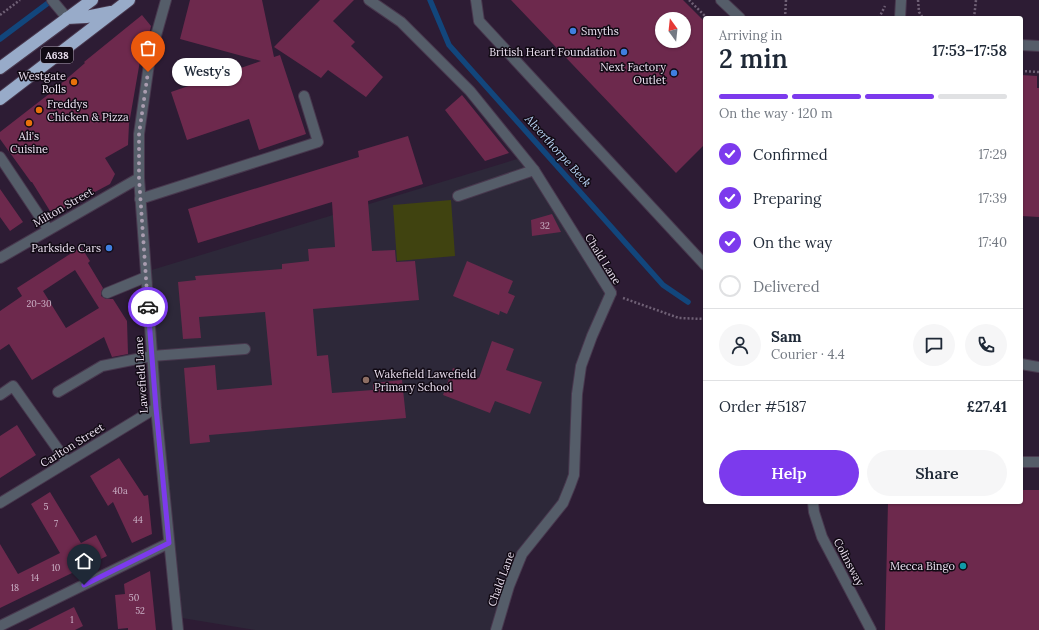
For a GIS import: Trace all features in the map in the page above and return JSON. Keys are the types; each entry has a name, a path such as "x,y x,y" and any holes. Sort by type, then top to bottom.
{"highway":[{"name":"A638","path":"0,68 65,16 92,0"},
{"name":"A638","path":"0,99 129,0"},
{"name":"A638","path":"65,16 86,17 115,11"}],"street":[{"path":"52,0 65,16"},
{"name":"Lawefield Lane","path":"166,0 149,64 139,134 139,178 156,408 178,630"},
{"name":"Chald Lane","path":"369,0 401,22 470,91 534,170 611,294 592,336 581,366 577,394 574,468 570,486 563,503 522,554 509,586 496,630"},
{"path":"476,0 479,21 703,263"},
{"path":"721,0 738,16"},
{"path":"900,16 901,0"},
{"path":"1023,45 1039,46"},
{"path":"140,199 318,142 304,96"},
{"path":"0,157 48,229"},
{"path":"458,196 534,170"},
{"name":"Milton Street","path":"0,258 139,178"},
{"path":"107,294 146,278"},
{"path":"58,392 102,366 152,356 245,349"},
{"path":"1023,364 1039,367"},
{"path":"0,395 13,386 67,462"},
{"name":"Carlton Street","path":"0,503 156,408"},
{"path":"1023,462 1039,462"},
{"name":"Colinsway","path":"813,504 814,512 822,537 871,630"},
{"path":"0,626 169,543"}],"path":[{"path":"0,15 20,0"},
{"path":"689,0 705,16"},
{"path":"785,16 786,0"},
{"path":"880,16 885,9 886,0"},
{"path":"918,0 919,12 922,16"},
{"path":"974,16 976,0"},
{"path":"1023,71 1039,72"},
{"path":"611,294 679,318 703,319"}],"shaded area":[{"name":"Wakefield Lawefield Primary School","path":"524,157 611,293 581,366 570,486 522,554 495,630 255,630 176,617 145,272"}],"green space":[{"path":"451,200 455,256 397,261 393,205"}],"building":[{"path":"190,0 262,0 274,57 280,55 306,134 259,150 249,119 187,140 171,92 261,61 180,39"},
{"path":"320,0 354,0 333,21 355,42 351,46 383,77 366,97 328,70 321,78 274,47"},
{"path":"511,0 683,0 703,20 703,146 676,173"},
{"path":"142,15 151,26 145,52 141,55 129,124 128,145 105,158 115,174 110,184 57,212 50,211 32,182 0,139 0,132 49,94 85,63 84,62"},
{"path":"1023,75 1037,76 1037,88 1039,88 1039,217 1023,216"},
{"path":"462,95 509,153 485,161 445,110"},
{"path":"408,136 423,184 368,201 372,251 395,250 396,262 415,261 419,300 313,309 317,356 328,355 332,393 373,390 373,383 402,380 406,418 209,435 210,442 190,444 184,368 215,365 217,390 272,385 265,312 199,317 201,338 183,339 178,282 196,280 195,276 282,269 282,264 309,261 308,249 335,247 332,202 198,243 188,209 359,157 358,151"},
{"path":"0,189 23,222 10,231 0,217"},
{"path":"552,214 561,232 532,236 531,220"},
{"path":"81,247 90,261 88,263 103,288 101,296 106,299 113,299 127,321 128,354 112,357 104,337 32,380 9,344 0,350 0,311 22,296 17,288","holes":["75,270 99,308 66,328 43,291"]},
{"path":"467,261 513,281 508,293 515,296 507,314 500,311 499,315 453,296"},
{"path":"492,341 514,349 506,370 542,382 530,414 495,401 490,413 443,395 453,368 479,378"},
{"path":"17,425 36,455 0,478 0,436"},
{"path":"119,458 144,496 148,495 152,534 132,543 113,502 108,506 90,476"},
{"name":"Mecca Bingo","path":"1023,490 1039,490 1039,630 885,630 888,504 1023,504"},
{"path":"50,492 81,543 96,535 107,556 0,608 0,544 18,574 60,553 31,504"},
{"path":"150,571 156,630 128,630 128,628 118,629 115,595 125,594 124,584"},
{"path":"74,607 83,626 75,630 28,630"}],"waterway":[{"name":"Alverthorpe Beck","path":"0,39 52,0"},
{"name":"Alverthorpe Beck","path":"430,0 449,45 663,285 688,302"}],"way so far":[{"path":"148,72 139,134 139,178 148,307"}],"place":[{"name":"Smyths","path":"573,31"},
{"name":"British Heart Foundation","path":"624,52"},
{"name":"Westy's","path":"148,72"},
{"name":"Next Factory Outlet","path":"674,73"},
{"name":"Westgate Rolls","path":"74,82"},
{"name":"Freddys Chicken & Pizza","path":"39,110"},
{"name":"Ali's Cuisine","path":"29,123"},
{"name":"Parkside Cars","path":"109,248"},
{"name":"Wakefield Lawefield Primary School","path":"366,380"},
{"name":"Mecca Bingo","path":"963,566"}],"route":[{"path":"84,585 169,543 148,307"}]}
